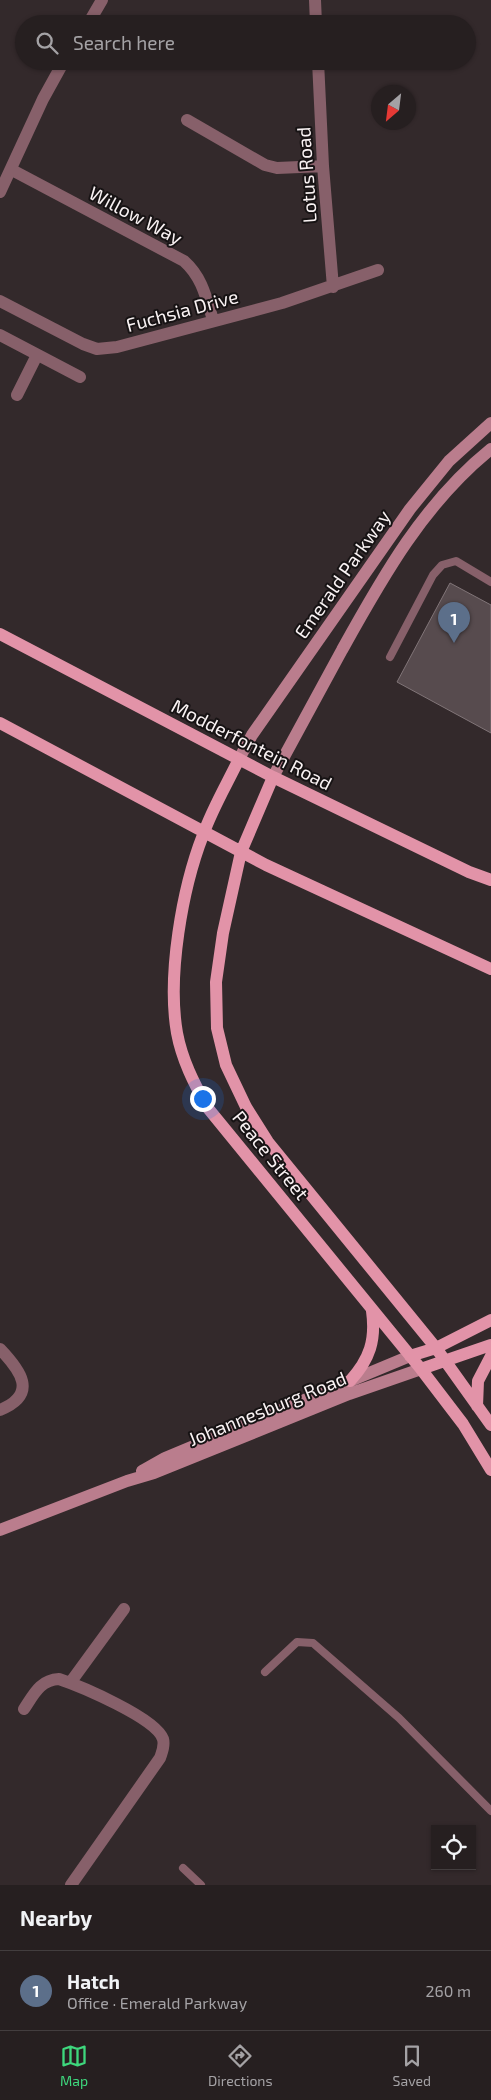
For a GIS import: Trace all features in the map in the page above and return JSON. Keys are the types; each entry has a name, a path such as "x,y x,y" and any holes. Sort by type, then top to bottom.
{"main road":[{"name":"Modderfontein Road","path":"0,634 273,777 469,872 491,880"},
{"path":"0,723 203,833 491,969"},
{"name":"Peace Street","path":"239,759 203,833 194,860 179,933 174,996 177,1034 188,1072 207,1107 421,1369 463,1424 491,1470"},
{"name":"Peace Street","path":"273,777 241,852 223,933 216,982 217,1028 226,1065 246,1107 268,1142 356,1247 436,1348"},
{"path":"350,1381 362,1368 373,1345 372,1309"},
{"path":"410,1356 436,1348 491,1320"},
{"path":"421,1369 491,1345"},
{"path":"436,1348 491,1425"},
{"path":"478,1406 478,1381 491,1356"}],"street":[{"path":"93,15 102,0"},
{"path":"315,0 316,15"},
{"path":"0,192 12,170 43,98 59,70"},
{"name":"Lotus Road","path":"318,70 323,166 333,287"},
{"path":"187,120 264,165 285,168 323,166"},
{"name":"Willow Way","path":"12,170 184,261 194,270 202,282 213,320"},
{"name":"Fuchsia Drive","path":"0,301 64,336 98,349 116,347 274,305 333,287 378,270"},
{"path":"0,335 80,377"},
{"path":"16,394 37,354"},
{"name":"Emerald Parkway","path":"239,759 252,735 410,509 449,462 491,423"},
{"name":"Emerald Parkway","path":"273,777 394,559 420,521 447,489 491,449"},
{"path":"0,1349 18,1369 22,1379 22,1388 18,1397 10,1406 0,1410"},
{"name":"Johannesburg Road","path":"127,1481 165,1458 410,1356"},
{"name":"Johannesburg Road","path":"0,1530 127,1481 154,1474 349,1394 421,1369"},
{"path":"70,1683 124,1608"},
{"path":"24,1709 41,1685 48,1680 59,1679 138,1716 157,1730 163,1739 164,1747 160,1758 71,1885"}],"lane":[{"path":"390,657 433,576 442,565 456,561 491,582"},
{"path":"265,1672 297,1642 313,1643 400,1718 491,1811"},
{"path":"183,1868 201,1885"}],"building":[{"path":"450,583 491,605 491,733 397,682"}],"place":[{"name":"Hatch","path":"454,643"}]}
